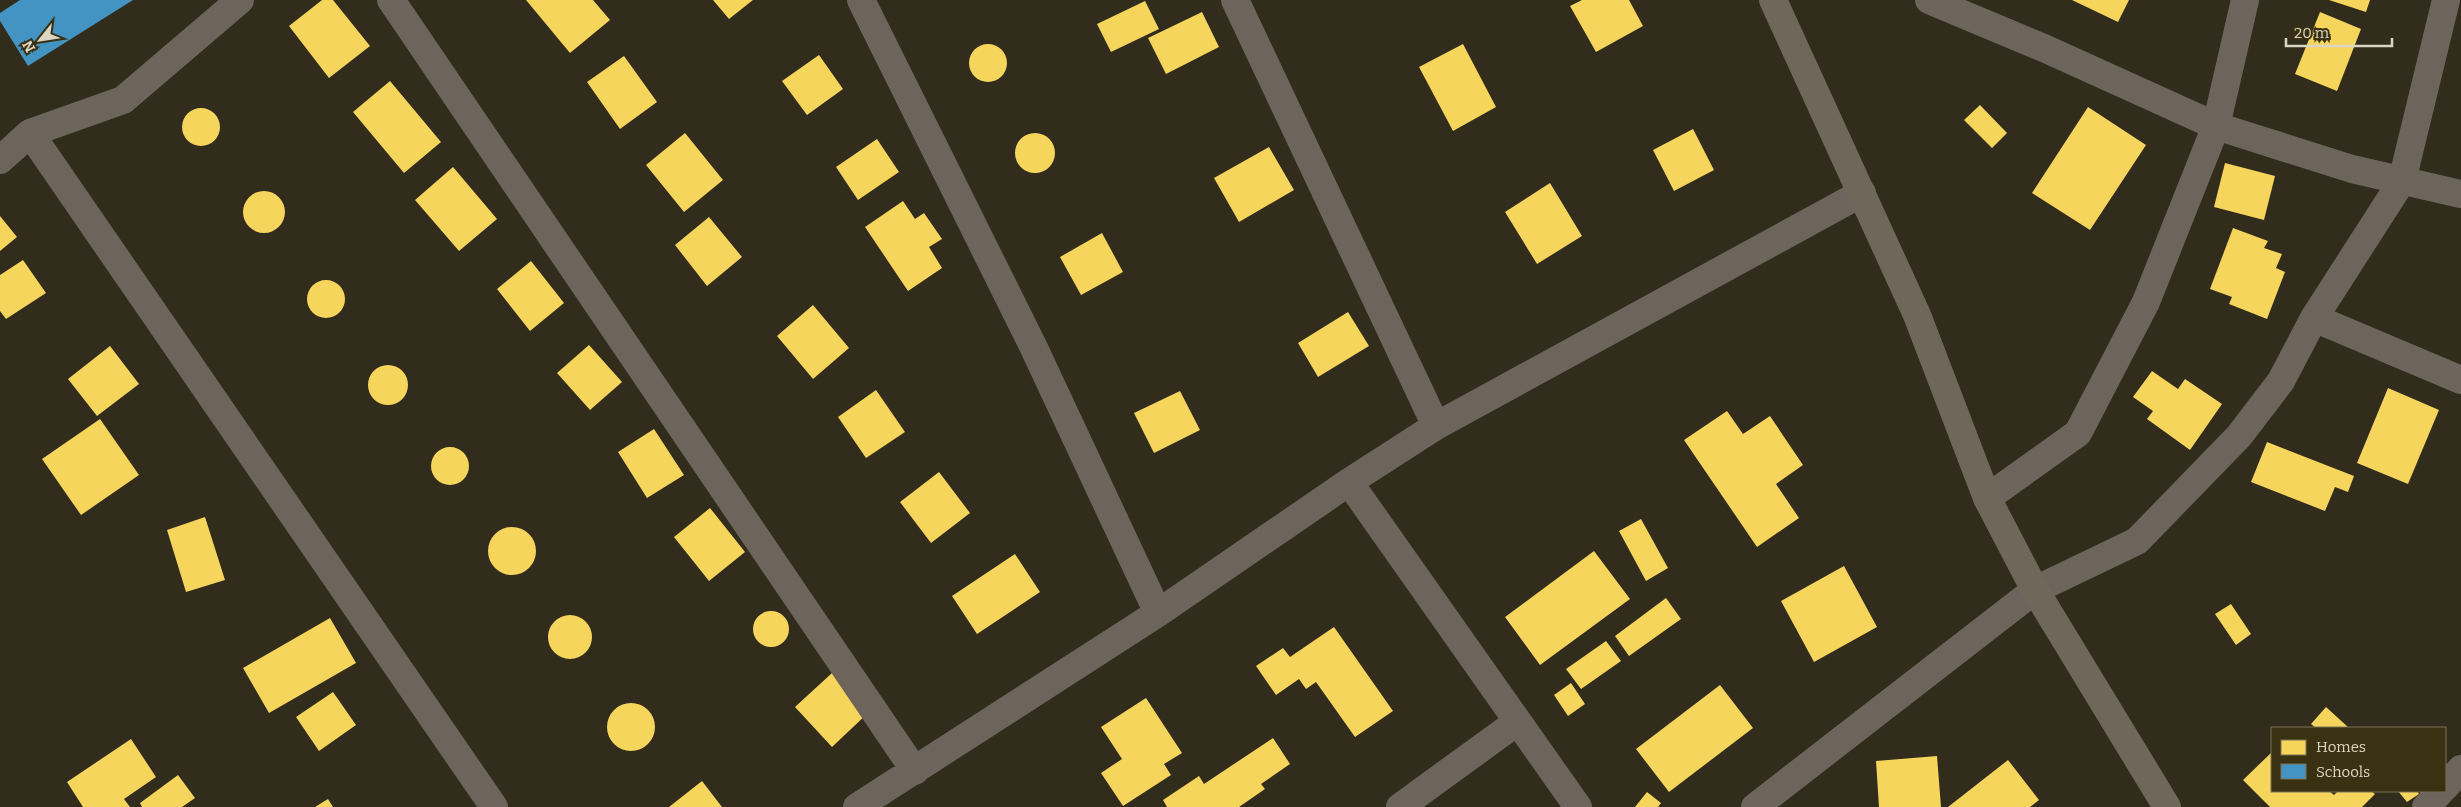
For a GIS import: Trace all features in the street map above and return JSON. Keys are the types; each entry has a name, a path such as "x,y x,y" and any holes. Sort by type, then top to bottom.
{"street":[{"path":"0,160 30,133 123,100 240,0"},
{"path":"391,0 915,771"},
{"path":"861,0 1033,346 1158,613"},
{"path":"1234,0 1436,426"},
{"path":"1773,0 1917,315 1987,498 2035,590 2167,807"},
{"path":"1929,0 2046,49 2216,126 2352,169 2461,194"},
{"path":"1987,498 2078,433 2146,302 2216,126 2245,0"},
{"path":"1756,807 2035,590 2137,541 2239,436 2281,381 2314,318 2402,180 2446,0"},
{"path":"30,133 494,807"},
{"path":"857,807 1158,613 1349,482 1436,426 1862,192"},
{"path":"2314,318 2461,380"},
{"path":"1349,482 1578,807"},
{"path":"1400,807 1517,722"},
{"path":"2446,786 2461,769"},
{"path":"2426,807 2440,792"}],"building: Homes":[{"path":"322,0 333,0 370,46 329,78 289,26"},
{"path":"526,0 593,0 610,20 570,53"},
{"path":"713,0 753,0 729,19"},
{"path":"1582,0 1629,0 1643,26 1596,52 1570,6"},
{"path":"2072,0 2129,0 2118,22"},
{"path":"2329,0 2370,0 2366,12"},
{"path":"1145,1 1159,29 1111,52 1097,24"},
{"path":"1202,12 1219,47 1166,74 1148,38"},
{"path":"2320,12 2361,29 2337,91 2295,74"},
{"path":"988,44 1001,50 1007,63 1001,76 988,82 975,76 969,63 975,50"},
{"path":"1463,44 1496,107 1453,131 1419,67"},
{"path":"819,55 843,89 807,115 782,81"},
{"path":"624,56 657,102 620,129 587,82"},
{"path":"390,81 441,142 404,173 353,112"},
{"path":"1980,105 2007,133 1992,148 1964,120"},
{"path":"2088,107 2146,145 2090,230 2032,193"},
{"path":"201,108 214,114 220,127 214,140 201,146 188,140 182,127 188,114"},
{"path":"1693,129 1714,170 1674,191 1653,150"},
{"path":"685,133 723,180 684,212 646,165"},
{"path":"1031,133 1039,133 1046,136 1052,142 1055,153 1052,164 1046,170 1039,173 1031,173 1024,170 1018,164 1015,157 1015,149 1018,142 1024,136"},
{"path":"877,139 899,172 858,200 836,167"},
{"path":"1269,147 1294,190 1239,222 1214,178"},
{"path":"2225,163 2275,176 2264,220 2214,207"},
{"path":"453,167 497,219 459,251 415,200"},
{"path":"1550,183 1582,236 1537,264 1505,212"},
{"path":"260,191 268,191 279,197 285,212 279,227 268,233 260,233 249,227 243,216 243,208 249,197"},
{"path":"903,201 915,219 924,213 942,239 929,247 942,268 908,291 865,227"},
{"path":"0,216 17,237 0,251"},
{"path":"709,217 742,257 707,286 675,245"},
{"path":"2233,228 2268,241 2264,248 2282,254 2276,268 2285,272 2267,319 2229,304 2232,297 2210,289"},
{"path":"1102,233 1123,272 1081,295 1060,257"},
{"path":"23,260 46,293 6,319 0,311 0,275"},
{"path":"531,261 564,303 530,331 497,289"},
{"path":"326,280 340,285 345,299 340,313 326,318 312,313 307,299 312,285"},
{"path":"813,305 849,348 813,379 777,336"},
{"path":"1348,312 1369,346 1318,377 1298,343"},
{"path":"589,345 622,382 590,410 557,373"},
{"path":"110,346 139,384 97,416 68,379"},
{"path":"392,365 399,368 405,374 408,385 407,393 399,402 392,405 384,405 377,402 369,393 368,381 371,374 380,366"},
{"path":"2152,371 2178,389 2185,379 2222,404 2190,450 2147,419 2153,411 2133,397"},
{"path":"2388,388 2439,410 2408,484 2357,463"},
{"path":"876,390 905,432 866,458 838,417"},
{"path":"1180,391 1200,430 1154,453 1134,413"},
{"path":"1727,411 1743,434 1770,416 1803,465 1776,484 1799,518 1757,547 1684,440"},
{"path":"100,419 139,475 81,515 42,459"},
{"path":"654,429 684,475 647,498 618,452"},
{"path":"2267,442 2354,476 2348,492 2335,487 2325,511 2251,482"},
{"path":"450,447 457,448 463,453 468,459 468,473 463,479 457,484 450,485 443,484 437,479 432,473 431,466 432,459 437,453 443,448"},
{"path":"939,472 970,513 931,543 900,502"},
{"path":"710,508 745,552 709,581 674,537"},
{"path":"205,517 225,580 186,592 167,530"},
{"path":"1641,519 1668,568 1646,581 1619,531"},
{"path":"507,527 517,527 529,534 536,546 536,556 529,568 517,575 507,575 499,571 492,564 488,556 488,546 492,538 499,531"},
{"path":"1594,551 1630,599 1540,665 1505,617"},
{"path":"1015,554 1040,592 977,634 952,596"},
{"path":"1844,566 1877,627 1814,662 1781,601"},
{"path":"1666,598 1681,619 1629,656 1615,636"},
{"path":"2231,604 2251,634 2236,645 2215,614"},
{"path":"771,611 778,612 784,616 788,622 788,636 784,642 778,646 771,647 764,646 758,642 754,636 753,629 754,622 758,616 764,612"},
{"path":"566,615 574,615 586,621 592,637 586,653 574,659 566,659 554,653 548,641 548,633 554,621"},
{"path":"330,618 356,663 269,713 243,668"},
{"path":"1334,627 1393,711 1355,737 1316,682 1306,689 1299,679 1276,695 1256,666 1283,648 1290,657"},
{"path":"1606,641 1621,661 1581,689 1566,669"},
{"path":"832,673 868,713 832,747 795,707"},
{"path":"1571,683 1585,704 1568,716 1554,695"},
{"path":"1720,685 1753,728 1669,792 1636,749"},
{"path":"333,692 356,725 319,751 296,717"},
{"path":"1146,698 1182,753 1164,764 1171,775 1123,806 1101,773 1122,759 1101,727"},
{"path":"626,703 636,703 645,707 651,713 654,718 654,736 645,747 636,751 626,751 617,747 611,741 607,732 607,722 611,713 617,707"},
{"path":"2326,707 2348,727 2315,727 2311,724"},
{"path":"1273,738 1290,764 1261,784 1265,789 1239,807 1167,807 1163,800 1199,776 1204,784"},
{"path":"131,739 156,777 124,799 130,807 83,807 67,782"},
{"path":"2271,753 2271,792 2330,792 2334,795 2337,792 2372,792 2375,794 2362,807 2270,807 2243,780"},
{"path":"1937,756 1941,807 1879,807 1876,761"},
{"path":"2008,760 2039,800 2030,807 1948,807"},
{"path":"178,775 195,798 182,807 142,807 140,803"},
{"path":"702,781 722,807 669,807"},
{"path":"1647,792 1661,803 1658,807 1635,807"},
{"path":"2399,792 2418,792 2419,794 2407,802"},
{"path":"328,799 333,807 315,807"}],"building: Schools":[{"path":"20,0 133,0 28,66 0,21 0,13"}]}
